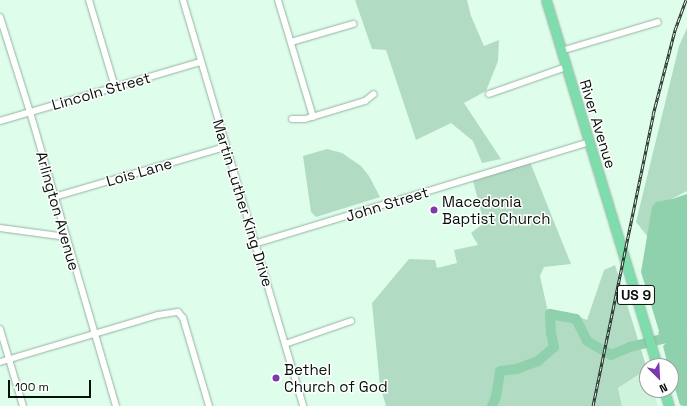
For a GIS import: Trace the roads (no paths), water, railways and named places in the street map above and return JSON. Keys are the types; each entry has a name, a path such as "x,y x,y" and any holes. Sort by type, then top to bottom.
{"highway":[{"name":"River Avenue","path":"546,0 655,358"}],"street":[{"path":"89,0 115,87"},
{"name":"Martin Luther King Drive","path":"183,0 225,147 303,406"},
{"path":"278,0 313,117"},
{"name":"Arlington Avenue","path":"0,17 30,112 116,406"},
{"path":"561,51 658,22"},
{"path":"291,42 353,24"},
{"name":"Lincoln Street","path":"0,121 201,62"},
{"path":"489,94 566,67"},
{"path":"292,119 313,117 365,101 374,94"},
{"name":"John Street","path":"254,244 588,142"},
{"name":"Lois Lane","path":"54,197 225,147"},
{"path":"0,228 66,237"},
{"path":"0,362 158,315 178,312 183,318 208,406"},
{"path":"285,344 351,321"},
{"path":"0,328 23,406"}],"waterway":[{"path":"492,406 496,397 500,371 517,369 538,361 554,347 551,333 550,314 576,319 587,341 611,355 630,347 666,338 678,337"}],"railway":[{"path":"593,406 653,115 675,30 686,0"}],"place":[{"name":"Macedonia Baptist Church","path":"434,210"},
{"name":"Bethel Church of God","path":"276,378"}]}
